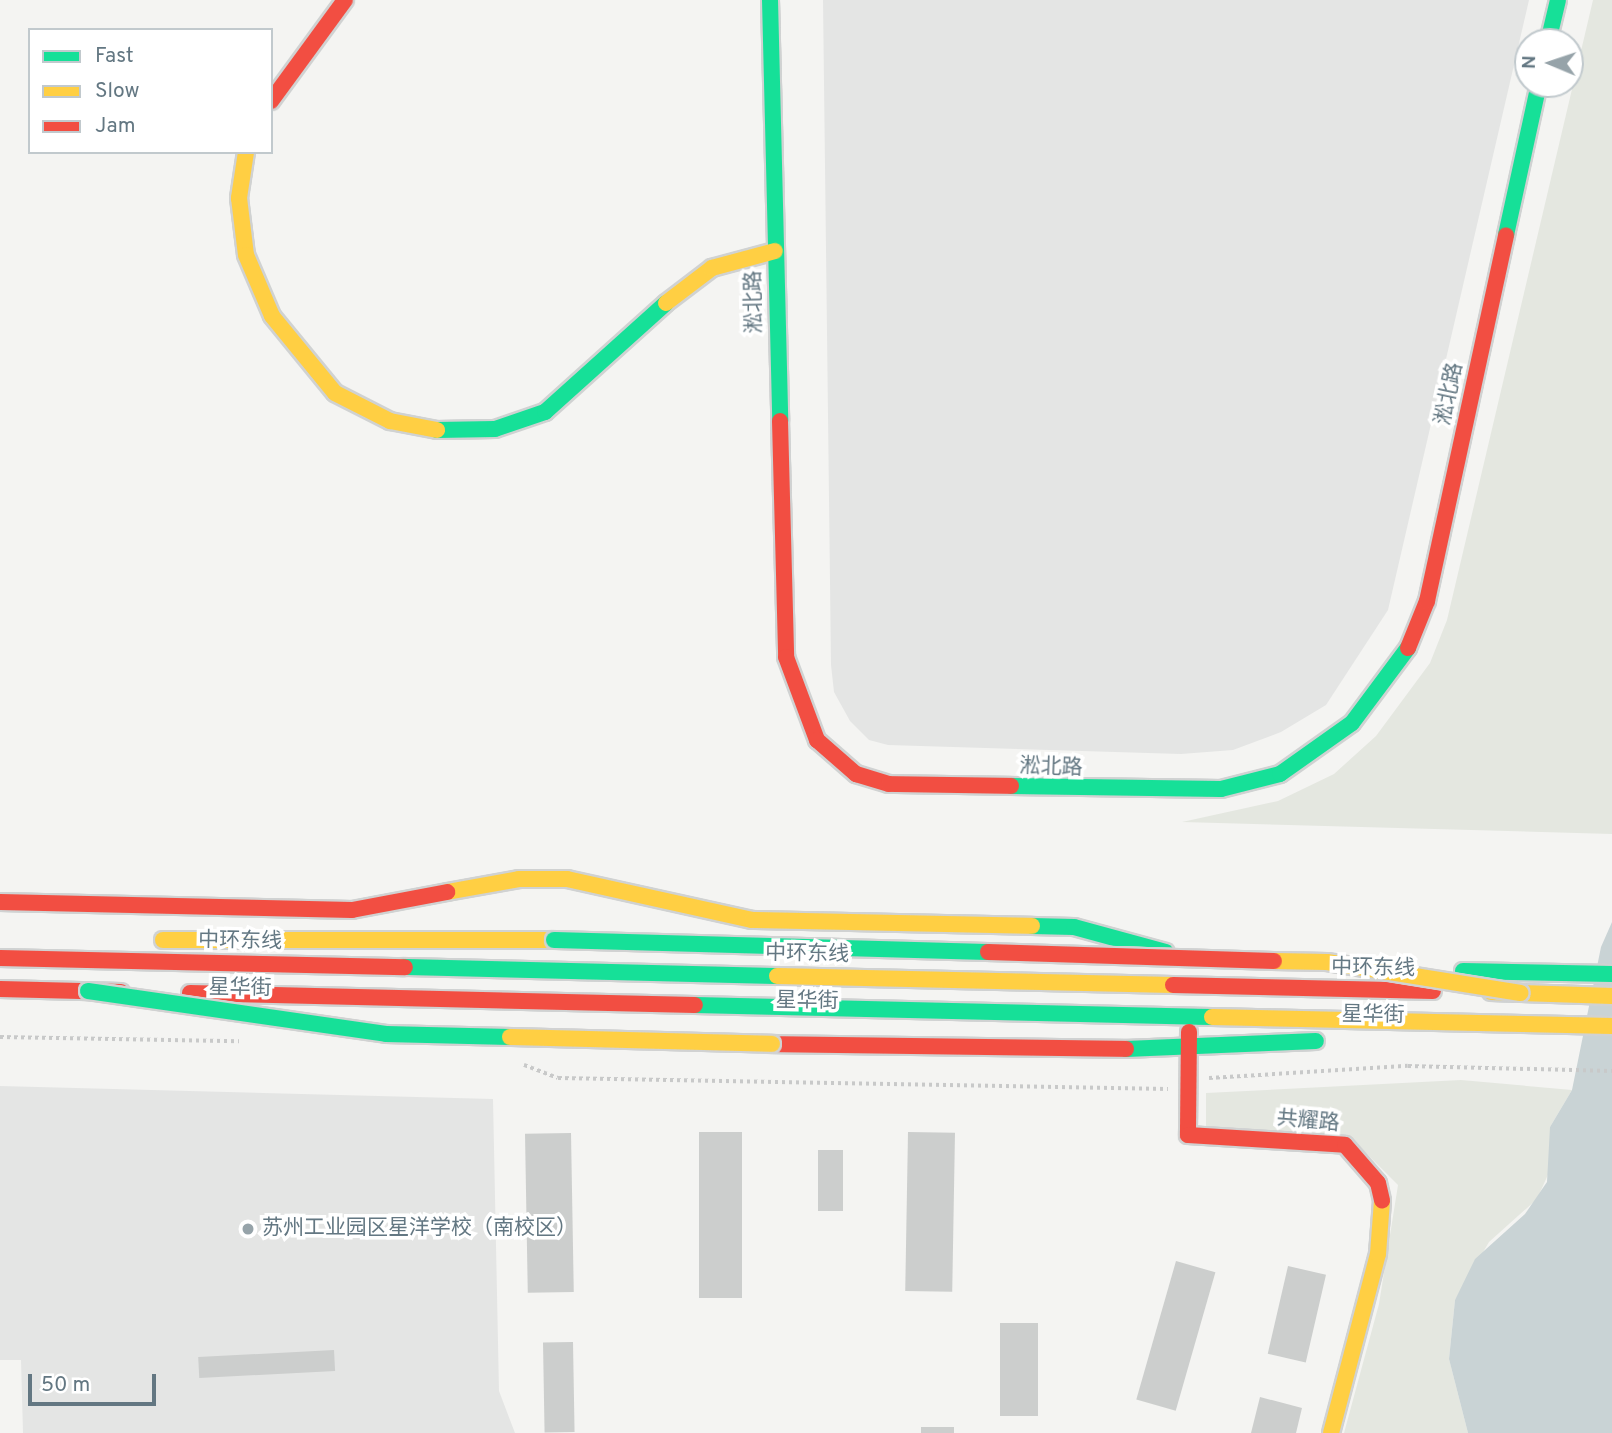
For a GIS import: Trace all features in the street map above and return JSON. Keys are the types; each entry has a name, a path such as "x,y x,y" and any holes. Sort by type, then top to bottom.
{"main road":[{"path":"273,98 345,0"},
{"name":"淞北路","path":"770,0 786,657 817,740 856,774 889,783 1221,789 1280,774 1322,748 1375,698 1419,628 1536,98"},
{"path":"1551,28 1558,0"},
{"path":"246,154 239,198 246,255 272,316 301,356 335,393 390,421 446,432 495,429 545,412 592,376 685,284 712,268 775,251"},
{"path":"0,902 352,910 519,879 567,879 752,920 1095,929 1207,966"},
{"path":"150,940 554,940 1327,962 1521,993"},
{"name":"星华街","path":"0,941 1612,974"},
{"path":"85,944 124,942"},
{"name":"中环东线","path":"0,958 1612,996"},
{"path":"0,989 1612,1026"},
{"path":"88,991 386,1034 1055,1052 1188,1040"},
{"name":"星华街","path":"0,1004 1188,1040 1376,1037 1612,1043"},
{"name":"共耀路","path":"1188,1040 1188,1135 1345,1145 1378,1183 1384,1207 1378,1254 1331,1433"}],"path":[{"path":"1576,1070 1612,1071"}],"shaded area":[{"path":"823,0 1529,0 1523,28 1514,28 1514,65 1388,610 1326,705 1281,732 1233,750 1181,754 888,745 869,740 850,721 834,692 831,665"},
{"path":"1593,0 1612,0 1612,834 1182,822 1278,801 1334,774 1376,736 1430,663 1447,620 1570,98 1584,98 1584,38"},
{"path":"1612,922 1612,1433 1468,1433 1449,1359 1455,1300 1475,1259 1525,1214 1547,1182 1550,1127 1572,1090 1601,947"},
{"path":"1461,1080 1572,1090 1550,1127 1551,1168 1537,1199 1489,1242 1455,1300 1449,1359 1468,1433 1344,1433 1379,1304 1398,1185 1353,1140 1206,1129 1206,1093"},
{"name":"苏州工业园区星洋学校（南校区）","path":"0,1086 493,1099 499,1391 515,1433 23,1433 21,1360 0,1360"}],"building":[{"path":"699,1132 742,1132 742,1298 699,1298"},
{"path":"908,1132 955,1133 952,1292 905,1291"},
{"path":"571,1133 574,1292 528,1293 525,1134"},
{"path":"818,1150 843,1150 843,1211 818,1211"},
{"path":"1176,1261 1215,1272 1176,1411 1136,1399"},
{"path":"1288,1266 1326,1275 1306,1362 1268,1354"},
{"path":"1000,1323 1038,1323 1038,1416 1000,1416"},
{"path":"573,1342 575,1432 545,1433 543,1343"},
{"path":"334,1350 335,1371 199,1378 198,1357"},
{"path":"1260,1397 1302,1408 1296,1433 1251,1433"},
{"path":"921,1427 954,1427 954,1433 921,1433"}],"traffic: fast":[{"path":"770,0 780,421"},
{"path":"1551,28 1558,0"},
{"path":"1506,235 1536,98"},
{"path":"437,430 495,429 545,412 666,303"},
{"path":"1011,786 1221,789 1280,774 1352,723 1408,648"},
{"path":"1032,926 1074,927 1166,952"},
{"path":"554,940 988,952"},
{"path":"405,967 777,976"},
{"path":"1463,971 1612,974"},
{"path":"88,991 386,1034 510,1037"},
{"path":"695,1005 1212,1017"},
{"path":"1126,1049 1316,1041"}],"traffic: slow":[{"path":"246,154 239,198 246,255 272,316 335,393 390,421 437,430"},
{"path":"666,303 712,268 775,251"},
{"path":"447,892 519,879 567,879 752,920 1032,926"},
{"path":"163,940 554,940"},
{"path":"1274,961 1327,962 1521,993"},
{"path":"777,976 1173,985"},
{"path":"1491,992 1612,996"},
{"path":"1212,1017 1612,1026"},
{"path":"510,1037 772,1044"},
{"path":"1331,1433 1378,1254 1382,1201"}],"traffic: jam":[{"path":"273,98 345,0"},
{"path":"1408,648 1427,601 1506,235"},
{"path":"780,421 786,657 817,740 856,774 889,784 1011,786"},
{"path":"0,902 352,910 447,892"},
{"path":"988,952 1274,961"},
{"path":"0,958 405,967"},
{"path":"1173,985 1433,991"},
{"path":"0,989 121,992"},
{"path":"190,993 695,1005"},
{"path":"1189,1032 1188,1135 1345,1145 1378,1183 1382,1201"},
{"path":"772,1044 1126,1049"}],"place":[{"name":"苏州工业园区星洋学校（南校区）","path":"248,1229"}]}
